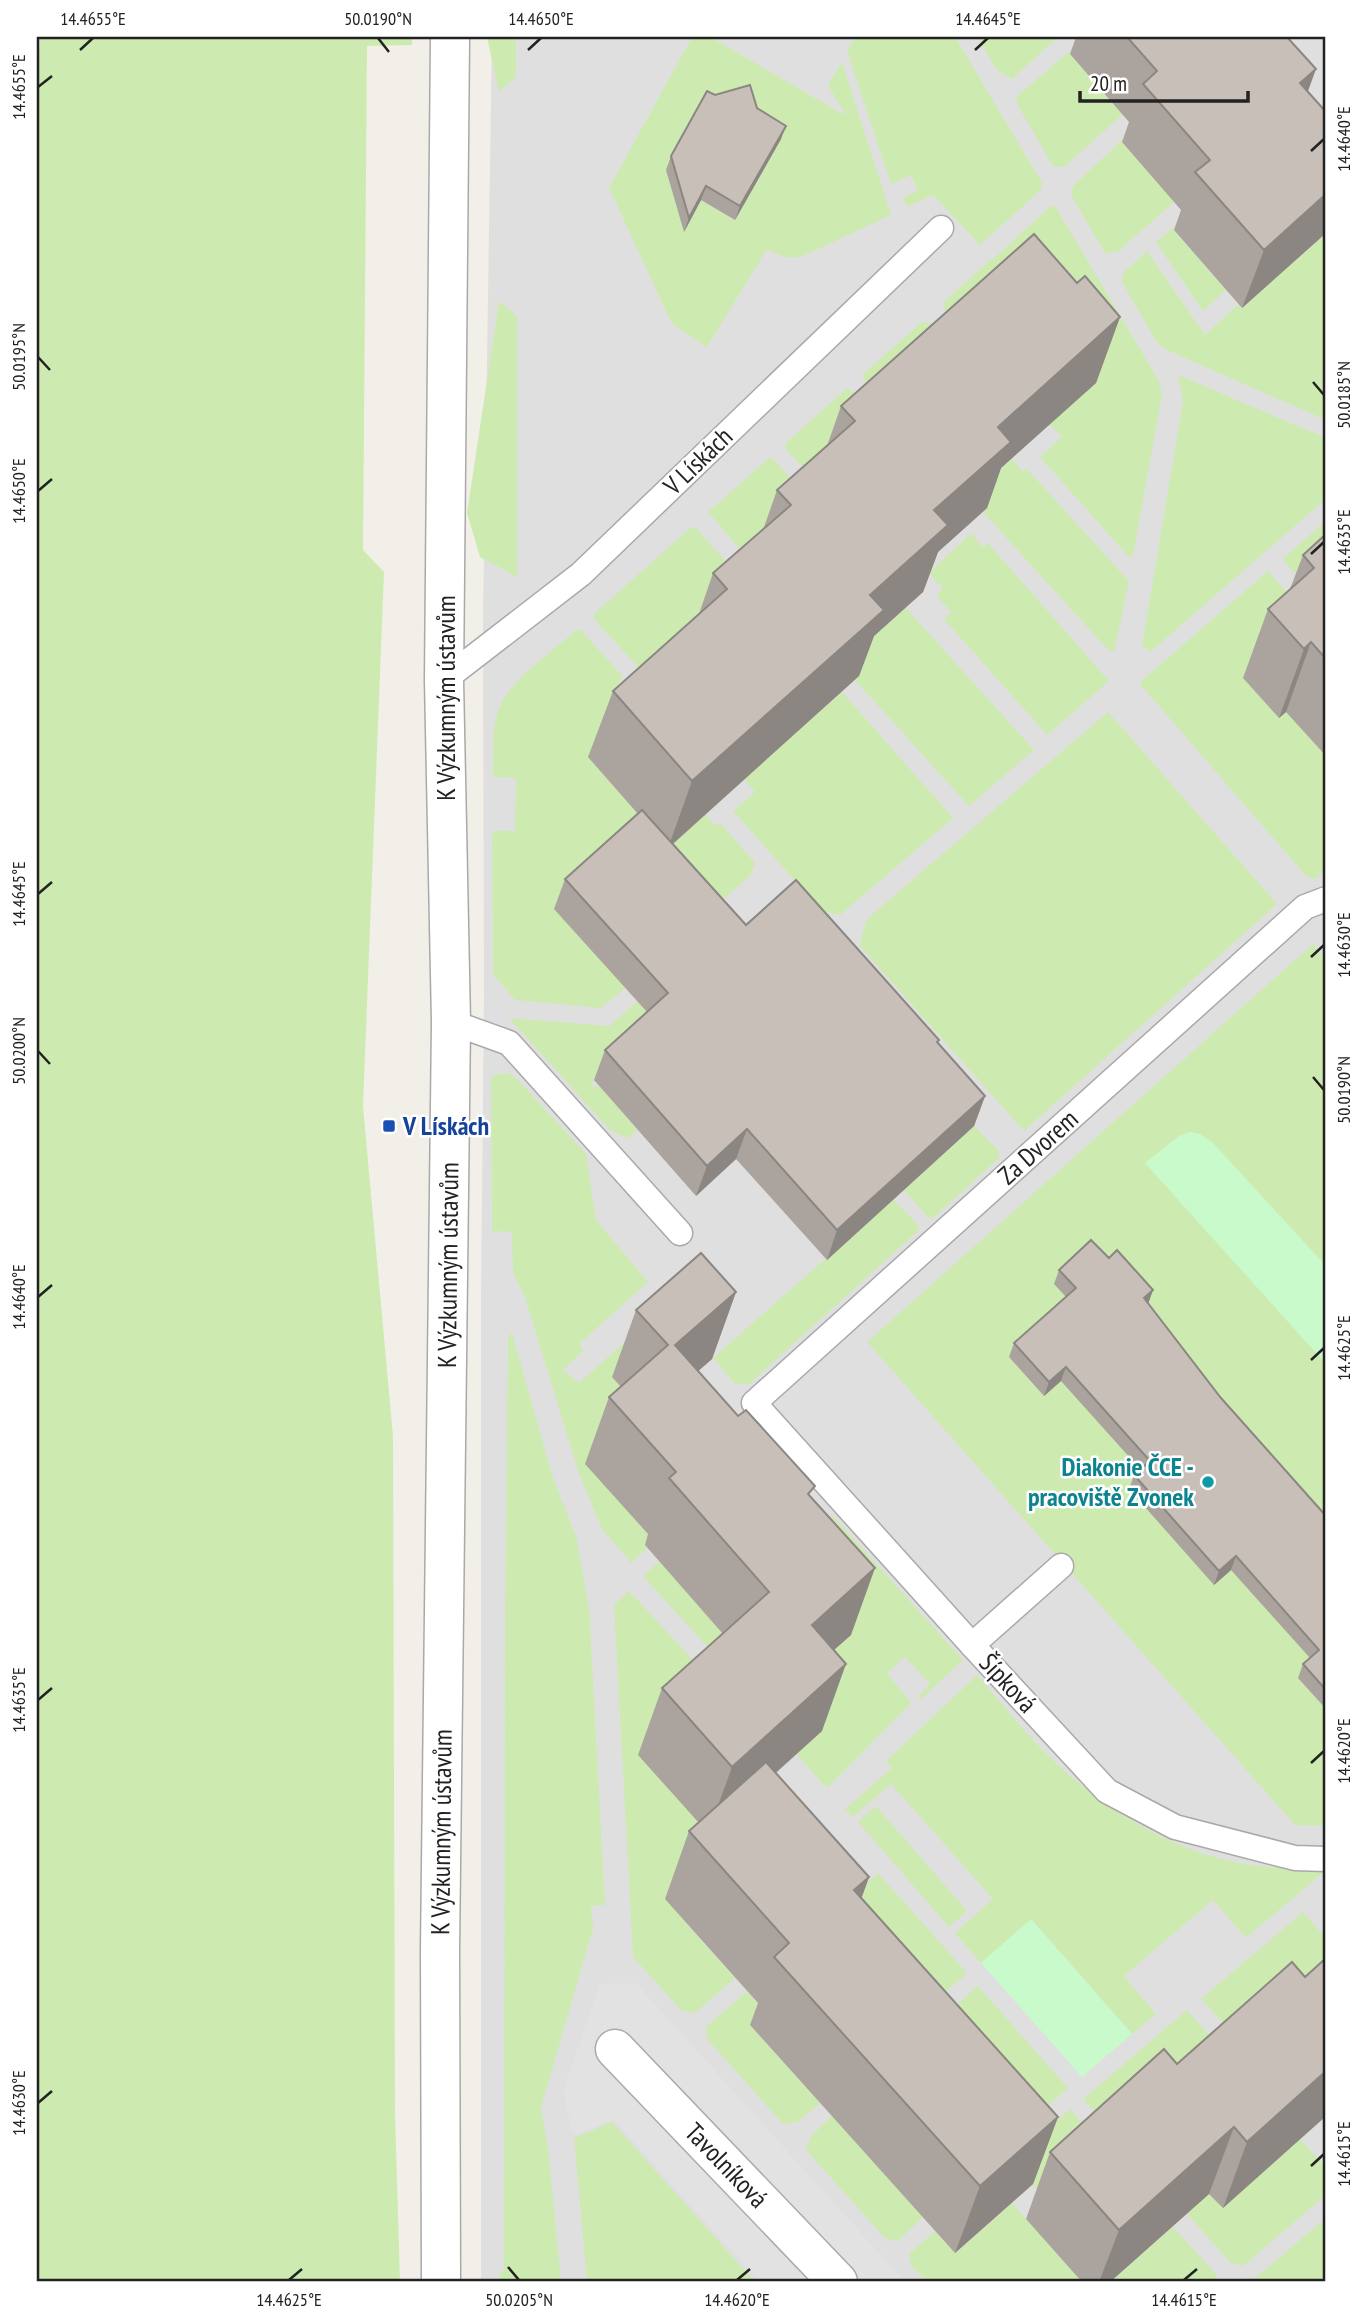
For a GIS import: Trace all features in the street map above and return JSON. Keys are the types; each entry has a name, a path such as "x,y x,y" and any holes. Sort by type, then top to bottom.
{"street":[{"name":"K Výzkumným ústavům","path":"441,2282 440,1937 451,1022 444,680 450,37"},
{"name":"Tavolníková","path":"615,2049 838,2282"}],"lane":[{"name":"V Lískách","path":"444,680 581,574 942,228"},
{"name":"Za Dvorem","path":"754,1403 1305,907 1326,899"},
{"path":"451,1022 509,1043 680,1233"},
{"name":"Šípková","path":"754,1403 1107,1791 1175,1827 1295,1858 1326,1859"},
{"path":"972,1645 1061,1566"}],"shaded area":[{"path":"492,37 1326,37 1326,2282 481,2282 483,619"},
{"path":"636,1983 905,2282 760,2282 614,2120 573,2135 563,2091 600,1984"}],"green space":[{"path":"40,37 412,37 412,45 367,46 363,550 384,572 363,1106 393,1436 395,2113 400,2282 37,2282 37,86"},
{"path":"487,37 516,37 516,77 499,92"},
{"path":"692,37 710,37 846,116 828,85 842,62 891,215 801,257 785,257 767,249 707,347 672,324 609,188","holes":["672,159 735,220 701,200 697,206"]},
{"path":"855,37 955,37 1042,183 1041,190 980,245 933,195 907,207 903,198 918,190 911,175 891,184 847,51"},
{"path":"977,37 1058,37 1012,79 997,70"},
{"path":"1083,40 1070,55 1123,114 1064,167 1053,166 1018,106 1016,97"},
{"path":"1135,128 1174,202 1117,252 1105,253 1071,195 1073,186"},
{"path":"1055,206 1159,381 1162,394 1133,556 1129,557 1040,457 1062,437 944,310 944,302 1050,207"},
{"path":"1187,216 1174,231 1226,290 1203,311 1156,242"},
{"path":"1326,233 1326,420 1158,344 1122,282 1123,273 1147,251 1205,335 1239,304 1242,308"},
{"path":"499,301 517,316 517,577 480,557 467,513"},
{"path":"922,322 930,323 954,350 891,407 863,379 863,374"},
{"path":"1178,375 1326,438 1326,499 1150,652 1142,645 1183,401"},
{"path":"846,389 850,389 878,418 826,492 785,448 786,443"},
{"path":"769,458 773,459 813,503 762,575 708,512"},
{"path":"1012,459 1023,472 1027,469 1129,581 1114,651 1110,652 983,512 987,508 974,493"},
{"path":"1326,521 1326,601 1313,594 1282,559"},
{"path":"690,528 696,528 749,587 661,692 594,619 594,614"},
{"path":"971,533 983,547 988,543 1109,681 1047,735 944,619 951,612 936,595 943,589 929,573"},
{"path":"1268,571 1299,606 1279,718 1286,712 1326,756 1326,870 1315,879 1307,877 1139,683"},
{"path":"906,608 1034,750 969,806 855,680 859,676 846,661"},
{"path":"576,630 581,630 623,677 619,681 623,709 648,825 625,988 601,1008 515,1000 493,974 492,834 496,831 515,831 516,778 493,775 496,721 501,704 515,684"},
{"path":"842,692 953,818 840,915 822,911 733,811 755,792 744,779"},
{"path":"1108,712 1277,904 1024,1131 859,945 867,919"},
{"path":"705,814 716,826 720,823 755,863 750,876 723,899 706,880 677,906 644,868"},
{"path":"1313,944 1326,959 1326,1826 1295,1825 867,1342"},
{"path":"638,1001 657,1023 590,1084 594,1088 598,1085 637,1130 628,1138 611,1131 509,1018 609,1026"},
{"path":"508,1073 517,1079 586,1154 596,1220 648,1282 579,1344 584,1350 563,1370 579,1383 666,1305 612,1377 643,1411 652,1538 647,1548 631,1563 602,1529 578,1471 525,1297 513,1273 512,1232 492,1231 491,1076"},
{"path":"974,1126 999,1151 999,1158 933,1218 929,1218 904,1190"},
{"path":"1190,1132 1200,1134 1212,1142 1326,1266 1326,1364 1145,1163 1179,1136"},
{"path":"893,1199 919,1226 918,1231 749,1384 735,1384 713,1358"},
{"path":"512,1333 553,1478 576,1536 589,1607 605,1905 591,1906 593,1928 541,2108 548,2147 561,2282 500,2282 500,2272 504,2272 508,1337"},
{"path":"832,1515 963,1660 921,1699 918,1696 930,1684 905,1657 887,1673 911,1703 827,1788 796,1754 790,1553"},
{"path":"659,1562 721,1616 730,1672 643,1576"},
{"path":"629,1591 716,1685 721,1848 665,1899 735,1978 695,2013 682,2011 633,1957 614,1605"},
{"path":"977,1675 1026,1733 1064,1770 1086,1789 1134,1822 1160,1836 1213,1857 1261,1866 1325,1871 1246,1938 1213,1900 1124,1976 1156,2014 1132,2034 1032,1920 981,1963 955,1933 993,1899 891,1784 853,1817 845,1809 892,1768 886,1761"},
{"path":"876,1806 967,1911 949,1927 858,1822"},
{"path":"878,1873 967,1973 898,2034 824,1921"},
{"path":"1303,1912 1326,1938 1326,2013 1246,2048 1201,1999"},
{"path":"1031,1919 1132,2034 1082,2077 981,1963"},
{"path":"978,1986 1068,2088 1001,2148 909,2046"},
{"path":"747,1991 764,2011 750,2025 820,2103 798,2122 783,2124 707,2039 706,2027"},
{"path":"1187,2010 1232,2061 1117,2137 1083,2099"},
{"path":"1070,2109 1104,2148 1052,2208 1012,2160"},
{"path":"832,2116 923,2217 898,2241 885,2238 806,2150 811,2136"},
{"path":"612,2122 755,2282 587,2282 574,2138"},
{"path":"1300,2139 1326,2167 1326,2195 1243,2266 1231,2263 1187,2214 1209,2193 1223,2208"},
{"path":"1012,2203 1082,2282 928,2282 911,2266 909,2254 935,2231 956,2253"},
{"path":"1326,2218 1326,2282 1250,2282"},
{"path":"1173,2227 1217,2275 1217,2282 1110,2282"}],"building":[{"path":"1127,37 1287,37 1316,69 1300,83 1326,112 1326,194 1264,250 1195,172 1210,160 1143,84 1157,71"},
{"path":"750,85 757,108 786,126 740,206 706,186 689,218 671,156 707,91 715,95"},
{"path":"1034,234 1077,283 1085,276 1120,317 998,427 1011,442 934,510 948,525 870,595 884,610 692,781 613,691 727,589 713,573 791,505 777,490 855,421 841,406"},
{"path":"1326,534 1326,659 1311,642 1304,649 1268,609 1314,568 1303,555"},
{"path":"642,810 746,925 796,880 939,1040 937,1042 985,1096 837,1230 747,1129 707,1166 605,1050 668,993 565,879"},
{"name":"Diakonie ČCE - pracoviště Zvonek","path":"1091,1240 1109,1258 1117,1250 1153,1290 1144,1298 1221,1398 1326,1516 1326,1690 1303,1664 1319,1650 1236,1556 1219,1571 1134,1475 1150,1461 1066,1367 1049,1382 1014,1343 1076,1288 1059,1270"},
{"path":"701,1253 736,1292 675,1345 738,1416 746,1410 815,1486 808,1494 875,1568 812,1625 846,1664 732,1767 662,1688 769,1592 669,1478 676,1472 609,1397 668,1345 636,1310"},
{"path":"766,1762 869,1877 854,1890 1058,2117 980,2186 774,1957 789,1943 689,1831"},
{"path":"1326,1958 1326,2071 1247,2142 1234,2127 1119,2230 1050,2152 1164,2049 1177,2064 1292,1962 1305,1977"}],"place":[{"name":"V Lískách","path":"389,1126"},
{"name":"Diakonie ČCE - pracoviště Zvonek","path":"1208,1482"}]}
